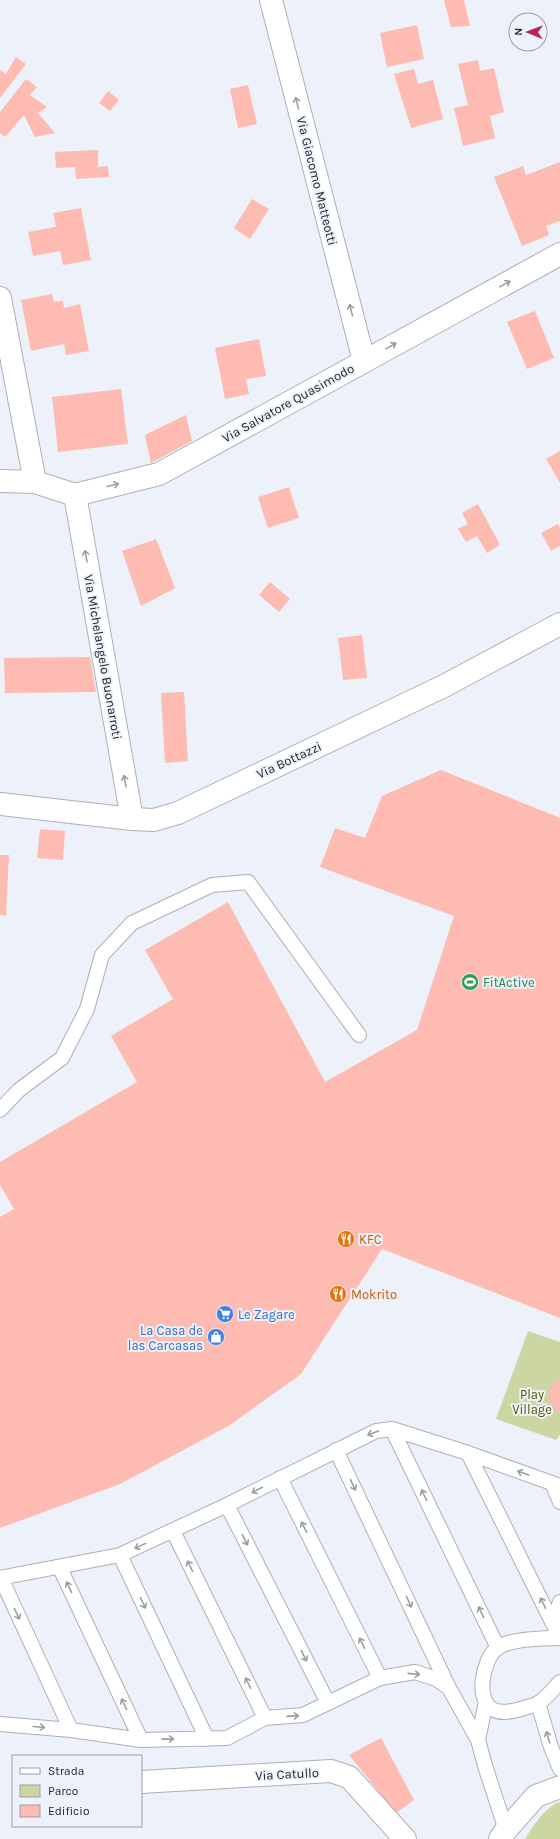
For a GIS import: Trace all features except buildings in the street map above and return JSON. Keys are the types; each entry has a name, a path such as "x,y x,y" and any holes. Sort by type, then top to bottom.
{"street":[{"name":"Via Giacomo Matteotti","path":"271,0 364,361"},
{"name":"Via Salvatore Quasimodo","path":"75,494 159,474 560,254"},
{"path":"0,298 35,482"},
{"path":"0,481 35,482 75,494"},
{"name":"Via Michelangelo Buonarroti","path":"75,494 132,819"},
{"name":"Via Bottazzi","path":"0,804 132,819 154,820 178,813 444,686 560,624"},
{"name":"Via Catullo","path":"142,1782 331,1771 349,1777 405,1839"},
{"path":"503,1834 536,1796 560,1787"}],"lane":[{"path":"0,1110 19,1090 62,1058 87,1009 102,955 132,923 212,885 248,882 359,1035"},
{"path":"392,1429 498,1648"},
{"path":"71,1730 1,1578 60,1568 120,1555 227,1505 376,1431 392,1429 468,1453 556,1485 560,1502"},
{"path":"336,1450 449,1688 478,1740 503,1834"},
{"path":"468,1453 560,1638 522,1640 498,1648 488,1660 482,1682 486,1702 478,1740"},
{"path":"280,1478 380,1678"},
{"path":"227,1505 328,1703"},
{"path":"173,1531 265,1718"},
{"path":"120,1555 207,1739"},
{"path":"60,1568 141,1740"},
{"path":"553,1623 560,1602"},
{"path":"0,1724 71,1730 141,1740 227,1738 265,1718 303,1715 380,1678 414,1672 436,1679 449,1688"},
{"path":"486,1702 492,1710 499,1712 513,1711 538,1703 560,1682"},
{"path":"538,1703 550,1747 560,1769"}],"green space":[{"name":"Play Village","path":"528,1331 560,1342 560,1435 556,1440 496,1419"},
{"path":"560,1802 560,1839 525,1839 544,1812"}],"place":[{"name":"FitActive","path":"470,982"},
{"name":"KFC","path":"346,1239"},
{"name":"Mokrito","path":"338,1294"},
{"name":"Le Zagare","path":"225,1314"},
{"name":"La Casa de las Carcasas","path":"216,1337"}]}
